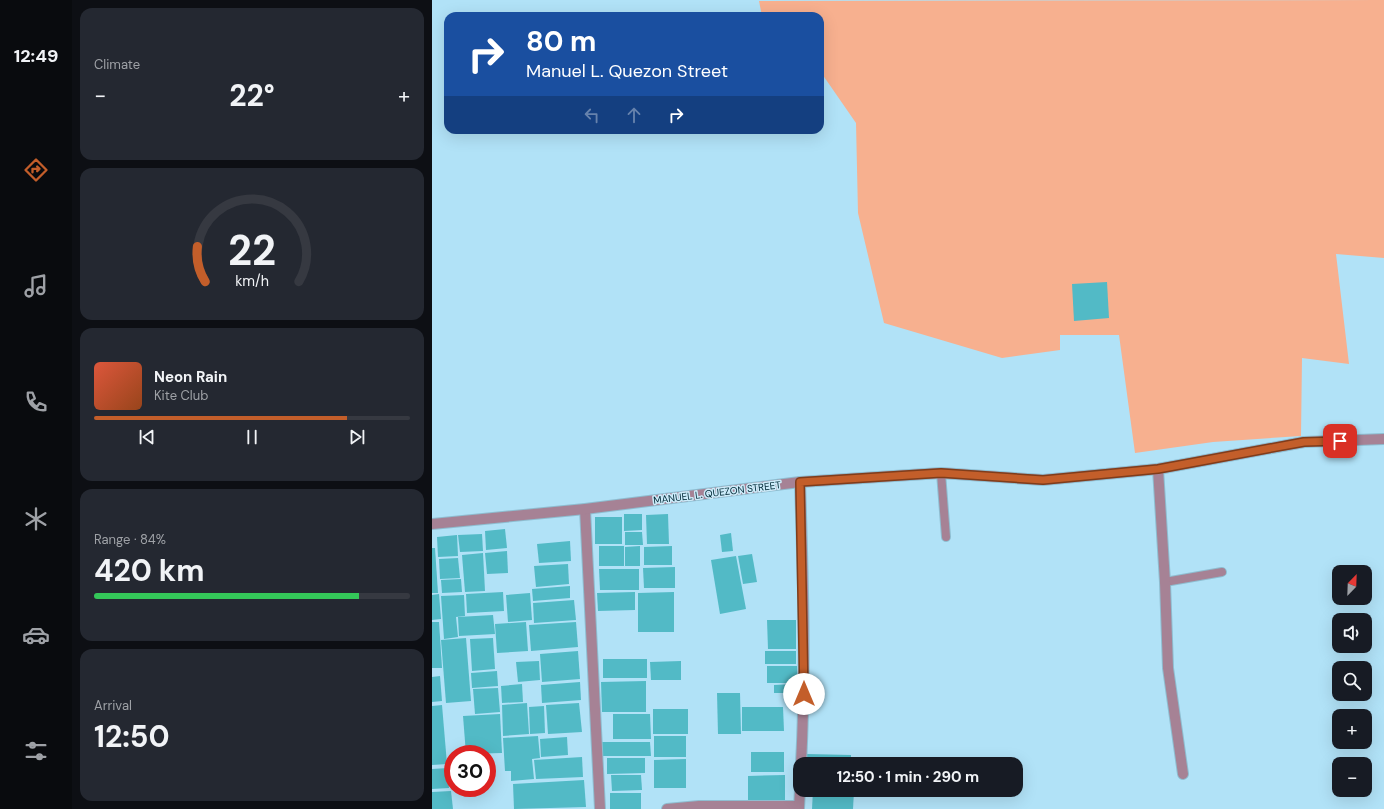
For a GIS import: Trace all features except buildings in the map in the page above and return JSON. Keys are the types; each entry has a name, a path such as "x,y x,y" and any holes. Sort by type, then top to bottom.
{"street":[{"name":"MANUEL L. QUEZON STREET","path":"432,524 585,509 800,482 941,473 1043,480 1158,469 1304,442 1384,439"},
{"path":"1158,469 1165,582 1168,668 1182,774"},
{"path":"800,482 804,710 801,757"},
{"path":"585,509 600,809"},
{"path":"667,809 699,807 799,807 800,797"}],"lane":[{"path":"941,473 946,537"},
{"path":"1165,582 1222,572"}],"shaded area":[{"path":"1384,0 1384,258 1336,254 1349,364 1302,358 1301,436 1213,442 1135,453 1119,335 1060,335 1060,350 1002,358 884,323 858,213 856,123 824,77 824,12 761,12 759,1"}],"route":[{"path":"804,694 800,482 941,473 1043,480 1158,469 1304,442 1340,441"}]}
